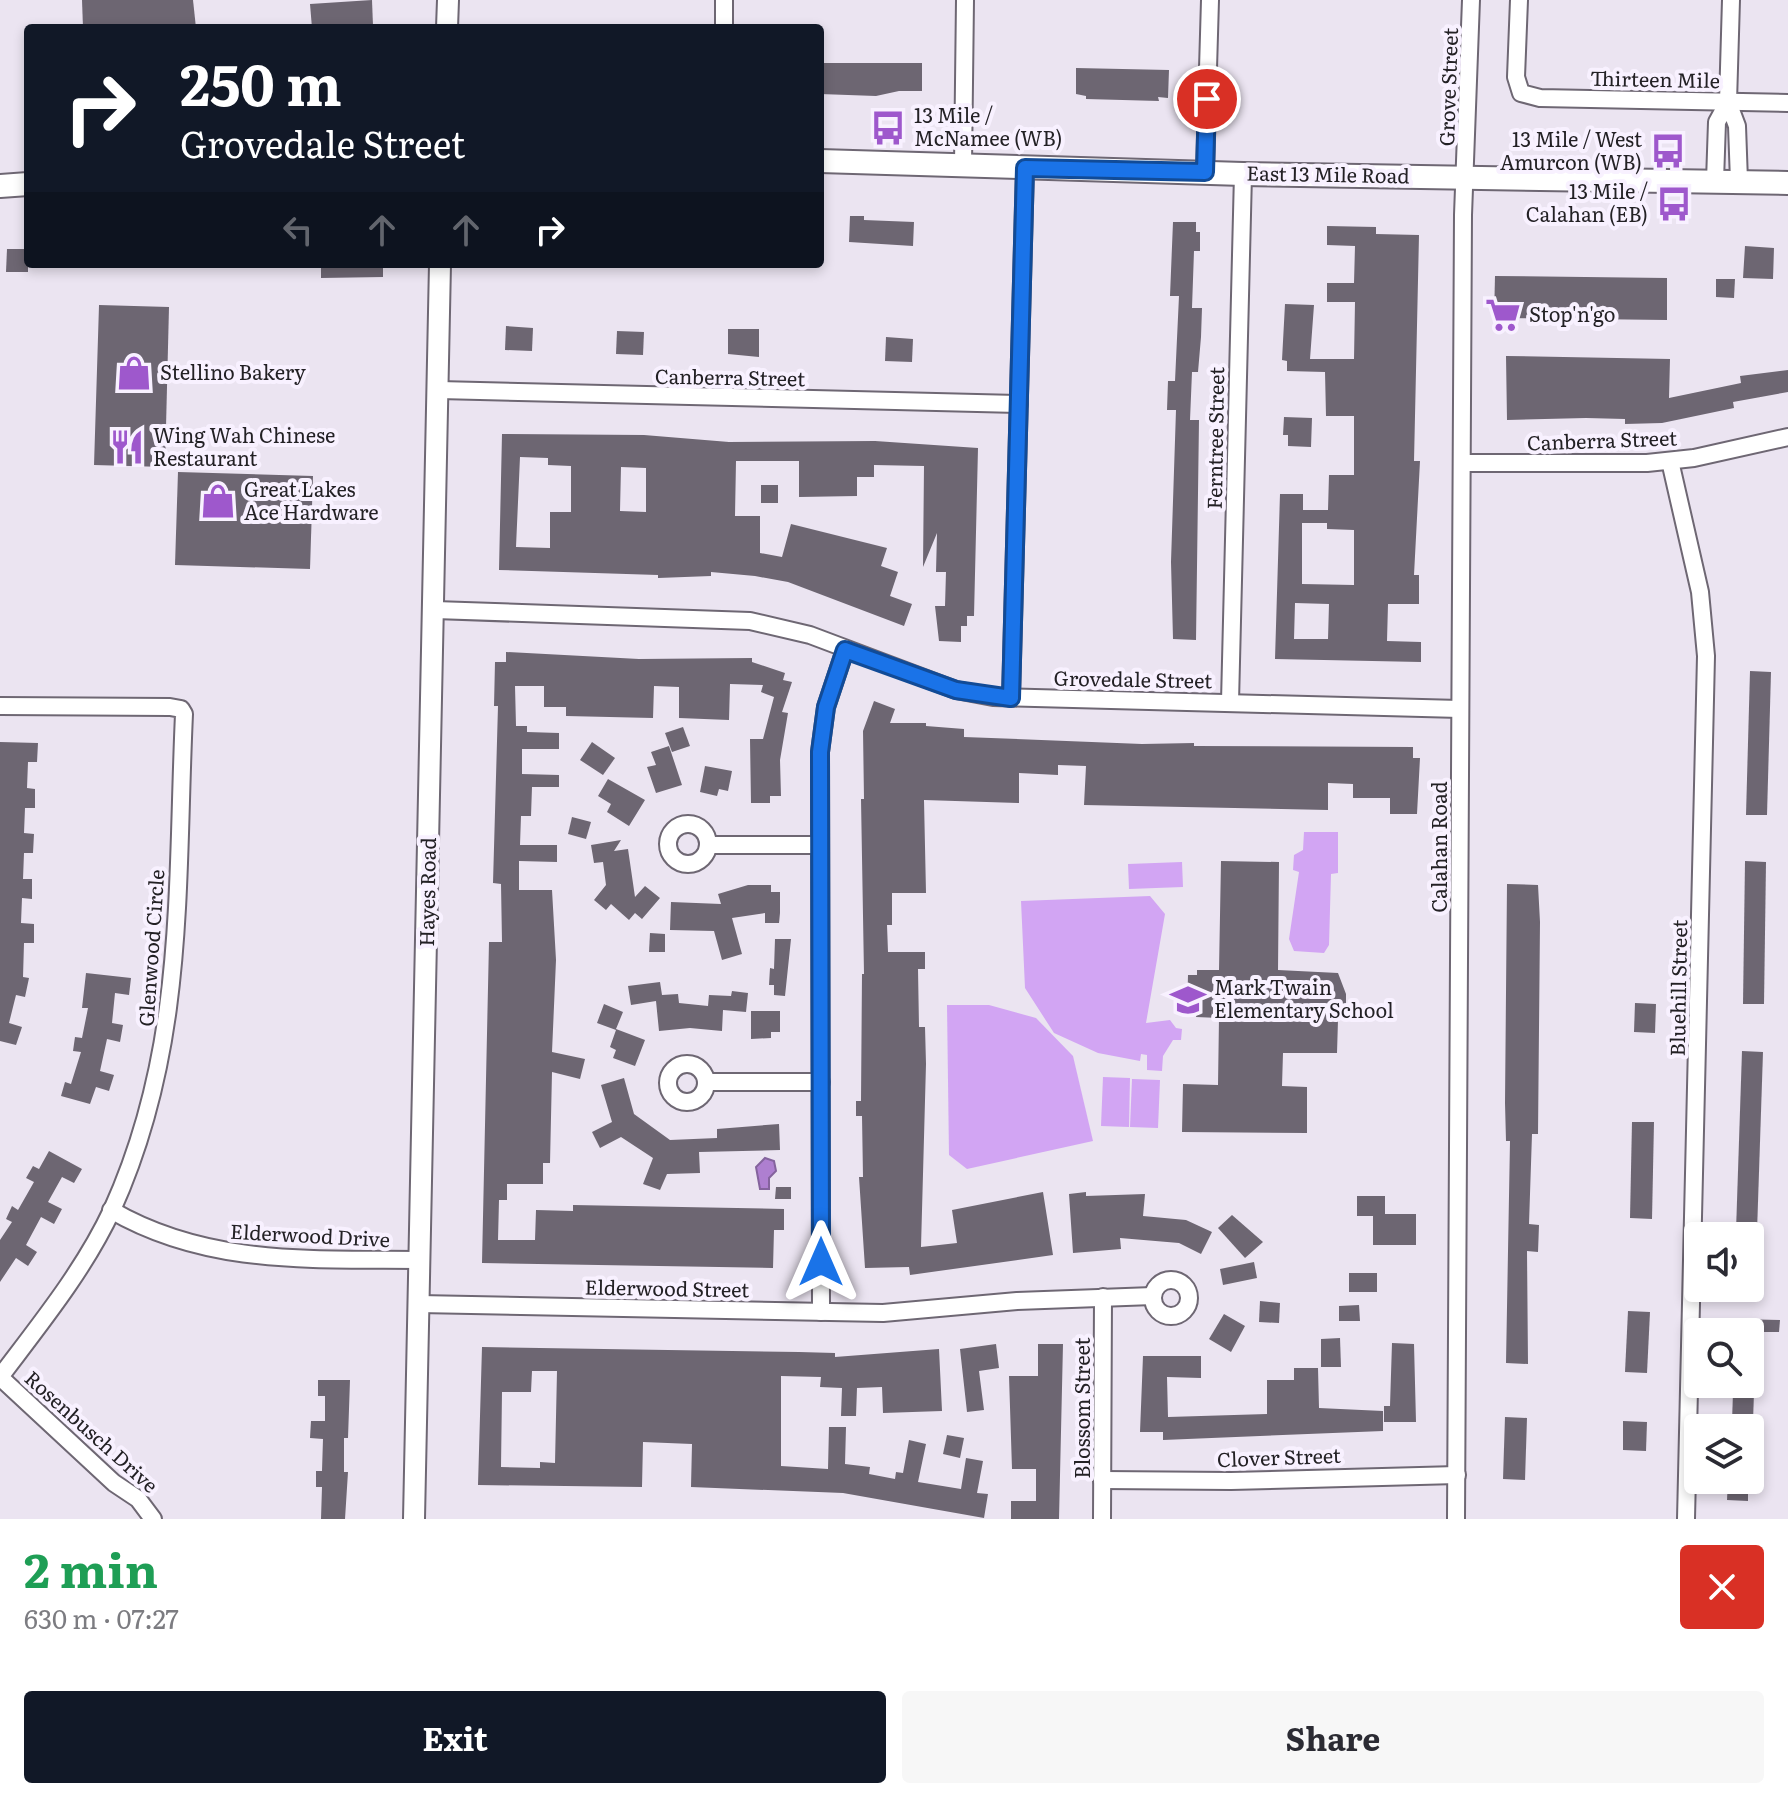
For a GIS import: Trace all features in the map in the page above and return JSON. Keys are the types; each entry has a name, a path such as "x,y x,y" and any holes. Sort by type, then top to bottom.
{"main road":[{"name":"East 13 Mile Road","path":"824,161 1243,174 1788,183"},
{"path":"0,186 24,184"}],"street":[{"path":"447,24 448,0"},
{"path":"724,0 724,24"},
{"path":"963,165 965,0"},
{"path":"1205,172 1210,0"},
{"name":"Grove Street","path":"1465,176 1471,0"},
{"name":"Thirteen Mile","path":"1519,0 1516,77 1521,93 1540,98 1788,103"},
{"path":"1731,0 1728,102 1737,126 1739,181"},
{"path":"1715,181 1717,122 1728,102"},
{"path":"1011,698 1025,168"},
{"name":"Ferntree Street","path":"1230,702 1243,174"},
{"name":"Calahan Road","path":"1456,1519 1465,176"},
{"name":"Hayes Road","path":"414,1519 440,268"},
{"name":"Canberra Street","path":"439,390 1019,404"},
{"name":"Canberra Street","path":"1462,463 1670,461 1788,437"},
{"name":"Bluehill Street","path":"1670,461 1700,592 1706,656 1686,1519"},
{"name":"Grovedale Street","path":"435,610 730,618 783,627 956,690 1011,698 1460,709"},
{"path":"821,1312 821,735 845,650"},
{"name":"Glenwood Circle","path":"0,706 170,707 181,709 184,714 177,935 167,1031 148,1110 111,1210 53,1307 0,1377"},
{"path":"708,845 820,845"},
{"path":"706,1082 821,1082"},
{"name":"Elderwood Drive","path":"111,1210 143,1229 223,1253 420,1260"},
{"name":"Elderwood Street","path":"419,1304 883,1313 1153,1296"},
{"name":"Blossom Street","path":"1102,1519 1103,1297"},
{"name":"Rosenbusch Drive","path":"0,1377 114,1483 138,1499 153,1519"},
{"name":"Clover Street","path":"1102,1480 1457,1475"}],"shaded area":[{"path":"1304,832 1338,832 1338,873 1331,874 1329,945 1324,953 1294,951 1289,939 1299,872 1293,870 1294,855 1303,850"},
{"path":"1182,862 1183,887 1129,889 1128,864"},
{"path":"1150,896 1165,914 1146,1023 1170,1020 1176,1028 1182,1029 1181,1040 1173,1040 1163,1056 1162,1071 1147,1070 1147,1055 1141,1054 1140,1061 1098,1053 1054,1033 1025,988 1021,901"},
{"path":"947,1005 989,1005 1036,1018 1073,1056 1093,1141 967,1169 949,1155"},
{"path":"1103,1077 1130,1078 1129,1127 1101,1126"},
{"path":"1132,1079 1160,1080 1158,1128 1130,1127"},
{"path":"765,1158 774,1161 776,1171 769,1178 769,1189 760,1189 756,1167"}],"building":[{"path":"82,0 193,0 196,24 83,24"},
{"path":"372,0 373,24 312,24 310,4"},
{"path":"824,63 922,63 922,91 899,91 876,96 824,94"},
{"path":"1076,68 1169,70 1168,98 1158,97 1159,101 1086,99 1086,96 1076,94"},
{"path":"850,216 864,216 864,220 914,222 913,246 849,242"},
{"path":"1173,222 1196,222 1196,232 1200,232 1200,251 1194,251 1192,308 1202,308 1201,337 1198,372 1192,372 1190,420 1199,420 1196,640 1173,639 1171,562 1176,410 1167,410 1168,381 1175,381 1179,296 1170,296"},
{"path":"1327,226 1376,227 1376,234 1419,235 1414,461 1420,461 1414,575 1419,575 1419,604 1388,604 1387,641 1421,642 1421,662 1275,659 1280,494 1303,494 1303,510 1328,510 1329,475 1354,475 1354,416 1326,416 1325,372 1287,371 1287,361 1282,360 1285,304 1314,305 1310,359 1354,359 1355,302 1327,302 1327,283 1354,283 1355,246 1327,245","holes":["1302,523 1327,523 1327,529 1354,530 1354,585 1302,584","1295,603 1329,604 1328,639 1294,639"]},
{"path":"1745,246 1774,248 1773,279 1743,278"},
{"path":"7,249 24,249 24,268 28,268 28,272 6,272"},
{"path":"321,268 383,268 383,277 321,278"},
{"path":"1495,276 1667,278 1667,320 1494,318"},
{"path":"1716,279 1735,279 1734,298 1716,297"},
{"path":"99,305 169,307 165,467 94,465"},
{"path":"506,326 533,328 532,351 505,350"},
{"path":"728,329 759,329 759,357 728,354"},
{"path":"617,331 644,332 643,355 616,354"},
{"path":"886,337 913,339 912,362 885,361"},
{"path":"1506,356 1670,359 1669,398 1741,383 1740,376 1788,370 1788,392 1733,402 1734,408 1662,423 1625,424 1625,419 1586,418 1507,420"},
{"path":"1284,417 1312,418 1311,447 1288,446 1288,435 1283,435"},
{"path":"502,434 644,435 729,442 875,441 978,448 974,616 967,616 967,626 961,626 961,642 939,641 935,606 945,606 946,572 936,572 937,533 923,567 924,466 874,465 874,477 857,477 857,496 799,497 799,461 736,461 735,516 760,516 760,553 782,557 791,524 887,548 881,566 898,572 890,596 912,604 904,626 788,582 755,576 711,572 711,576 658,578 658,575 499,570","holes":["520,457 548,458 548,465 571,466 571,512 550,512 550,548 516,547","621,467 646,468 646,512 620,511"]},
{"path":"178,472 313,476 310,569 175,565"},
{"path":"761,485 778,485 778,503 761,503"},
{"path":"506,652 639,659 752,658 752,662 785,673 783,680 792,682 782,712 788,713 780,760 781,796 770,796 770,803 751,803 750,739 763,739 774,697 761,692 763,685 730,684 729,720 679,718 679,687 654,686 653,718 566,716 566,707 544,707 544,686 515,686 516,726 527,726 527,732 559,733 559,749 522,749 522,774 559,775 559,787 532,787 531,816 521,816 520,845 557,845 557,862 519,861 519,890 552,890 556,960 552,1052 585,1059 580,1079 552,1072 550,1163 543,1163 543,1184 507,1184 507,1200 499,1200 498,1240 535,1240 536,1210 573,1211 573,1205 784,1209 784,1230 774,1230 773,1268 482,1263 489,942 502,942 501,884 493,883 498,706 494,706 495,662 506,662"},
{"path":"1750,671 1771,672 1767,815 1746,815"},
{"path":"874,701 895,709 890,723 926,723 926,726 964,729 964,737 1194,743 1194,746 1413,747 1413,758 1420,758 1417,814 1390,814 1390,798 1353,798 1353,784 1328,783 1328,810 1084,805 1086,766 1058,765 1058,775 1019,773 1019,803 924,800 926,893 892,893 892,925 887,925 888,952 925,952 925,969 918,969 919,1027 925,1027 926,1064 921,1247 957,1243 952,1210 1043,1192 1053,1255 910,1275 909,1267 865,1268 859,1177 863,1177 862,1116 856,1116 856,1101 861,1101 864,974 863,731"},
{"path":"683,727 690,746 672,752 665,733"},
{"path":"0,742 38,743 37,762 28,762 27,788 35,789 35,808 25,808 24,833 34,834 33,853 24,853 23,879 32,879 32,899 22,898 21,923 34,924 34,943 24,943 23,977 29,978 25,997 16,995 9,1023 22,1027 16,1045 0,1041"},
{"path":"592,742 615,758 603,775 580,760"},
{"path":"669,746 682,785 656,793 647,767 656,765 651,752"},
{"path":"705,766 732,771 728,791 719,789 717,796 700,792"},
{"path":"608,779 645,800 629,826 607,812 611,804 598,796"},
{"path":"572,817 591,822 586,839 568,834"},
{"path":"621,840 614,851 628,849 635,897 645,886 660,898 642,919 635,913 629,920 611,904 606,910 594,900 606,885 603,862 594,863 591,845"},
{"name":"Mark Twain Elementary School","path":"1221,861 1279,862 1278,970 1338,973 1346,994 1346,1006 1338,1020 1337,1053 1283,1053 1282,1086 1307,1087 1307,1133 1182,1132 1183,1084 1218,1085 1219,1018 1196,1017 1197,1012 1187,1012 1188,975 1197,975 1197,970 1219,970"},
{"path":"1745,861 1766,862 1764,1004 1743,1004"},
{"path":"1507,884 1538,885 1540,922 1538,1134 1532,1134 1529,1224 1539,1225 1538,1252 1527,1251 1528,1364 1506,1363 1510,1141 1506,1141 1505,1103"},
{"path":"748,885 771,885 771,892 780,892 780,913 779,923 765,923 765,913 732,918 742,954 722,960 714,931 670,930 671,902 721,904 718,894"},
{"path":"650,933 665,934 665,952 649,952"},
{"path":"775,939 791,939 785,996 774,995 774,985 769,985 770,968 774,969"},
{"path":"86,973 131,978 129,995 115,993 112,1023 123,1025 120,1042 107,1039 100,1071 114,1075 109,1091 96,1087 90,1104 61,1096 65,1082 71,1084 81,1052 73,1051 75,1037 82,1038 88,1008 82,1008"},
{"path":"660,982 662,995 678,994 679,1003 708,1006 709,995 731,996 732,991 748,993 746,1012 723,1010 722,1031 690,1028 659,1031 656,1001 631,1005 628,986"},
{"path":"1635,1003 1656,1004 1655,1033 1634,1032"},
{"path":"604,1004 623,1012 616,1029 645,1040 635,1066 613,1058 616,1050 610,1047 616,1030 597,1023"},
{"path":"751,1011 780,1011 780,1032 771,1032 771,1038 751,1039"},
{"path":"1742,1051 1763,1052 1757,1222 1736,1222"},
{"path":"624,1078 634,1114 670,1140 717,1138 717,1129 779,1124 780,1150 699,1152 700,1173 667,1174 660,1190 643,1184 653,1158 621,1137 600,1148 592,1132 612,1122 601,1085"},
{"path":"1632,1122 1654,1122 1652,1219 1630,1218"},
{"path":"49,1151 82,1169 74,1183 62,1177 48,1202 62,1209 54,1224 41,1217 26,1245 37,1252 28,1266 16,1258 0,1282 0,1240 12,1222 6,1219 12,1206 18,1210 34,1182 26,1178 33,1166 39,1169"},
{"path":"776,1187 791,1187 791,1199 775,1199"},
{"path":"1086,1192 1086,1196 1145,1194 1143,1216 1186,1220 1212,1232 1201,1254 1179,1243 1120,1238 1121,1249 1073,1253 1069,1194"},
{"path":"1357,1196 1385,1196 1385,1214 1416,1214 1416,1245 1373,1245 1373,1216 1357,1216"},
{"path":"1232,1215 1263,1242 1245,1258 1218,1228"},
{"path":"1254,1262 1257,1278 1223,1285 1220,1269"},
{"path":"1349,1273 1377,1273 1377,1292 1349,1292"},
{"path":"1260,1301 1280,1303 1279,1323 1259,1322"},
{"path":"1359,1305 1360,1321 1339,1321 1339,1306"},
{"path":"1628,1311 1650,1312 1647,1373 1625,1372"},
{"path":"1224,1314 1245,1326 1231,1352 1209,1339"},
{"path":"1764,1320 1780,1320 1779,1332 1764,1332"},
{"path":"1340,1338 1341,1367 1321,1367 1321,1339"},
{"path":"1392,1343 1414,1344 1416,1422 1384,1422 1384,1406 1390,1406"},
{"path":"996,1344 999,1368 979,1371 984,1410 967,1412 960,1349"},
{"path":"1038,1344 1063,1344 1059,1519 1011,1519 1011,1501 1036,1501 1036,1469 1012,1469 1009,1376 1038,1376"},
{"path":"482,1347 835,1353 835,1357 939,1349 942,1411 883,1413 882,1387 857,1388 856,1416 841,1416 842,1388 820,1387 821,1377 781,1376 781,1466 828,1469 829,1427 846,1427 845,1464 870,1467 869,1474 895,1479 896,1472 903,1473 909,1440 926,1444 918,1482 961,1489 966,1458 983,1461 977,1493 988,1494 984,1518 843,1493 691,1487 692,1444 643,1442 642,1487 478,1485","holes":["532,1371 557,1371 555,1463 540,1462 540,1468 501,1467 502,1392 531,1392"]},
{"path":"1143,1356 1201,1356 1201,1378 1167,1377 1168,1417 1267,1414 1267,1380 1294,1380 1294,1368 1318,1368 1319,1408 1383,1411 1383,1431 1163,1440 1163,1432 1140,1432"},
{"path":"318,1380 350,1380 348,1438 344,1438 344,1472 348,1472 345,1519 321,1519 322,1487 316,1487 316,1471 322,1471 323,1439 310,1438 311,1421 325,1421 325,1396 318,1396"},
{"path":"1733,1398 1754,1398 1753,1414 1732,1414"},
{"path":"1505,1417 1527,1418 1525,1480 1503,1479"},
{"path":"1623,1421 1647,1422 1646,1451 1623,1450"},
{"path":"947,1435 964,1438 960,1458 943,1454"},
{"path":"1727,1494 1748,1494 1748,1501 1727,1500"}],"place":[{"name":"13 Mile / McNamee (WB)","path":"888,128"},
{"name":"13 Mile / West Amurcon (WB)","path":"1668,151"},
{"name":"13 Mile / Calahan (EB)","path":"1674,204"},
{"name":"Stop'n'go","path":"1503,315"},
{"name":"Stellino Bakery","path":"134,373"},
{"name":"Wing Wah Chinese Restaurant","path":"127,447"},
{"name":"Great Lakes Ace Hardware","path":"218,501"},
{"name":"Mark Twain Elementary School","path":"1188,1000"}],"route":[{"path":"821,1262 820,752 826,707 833,685 845,650 956,690 1011,698 1025,168 1205,172 1207,99"}]}
